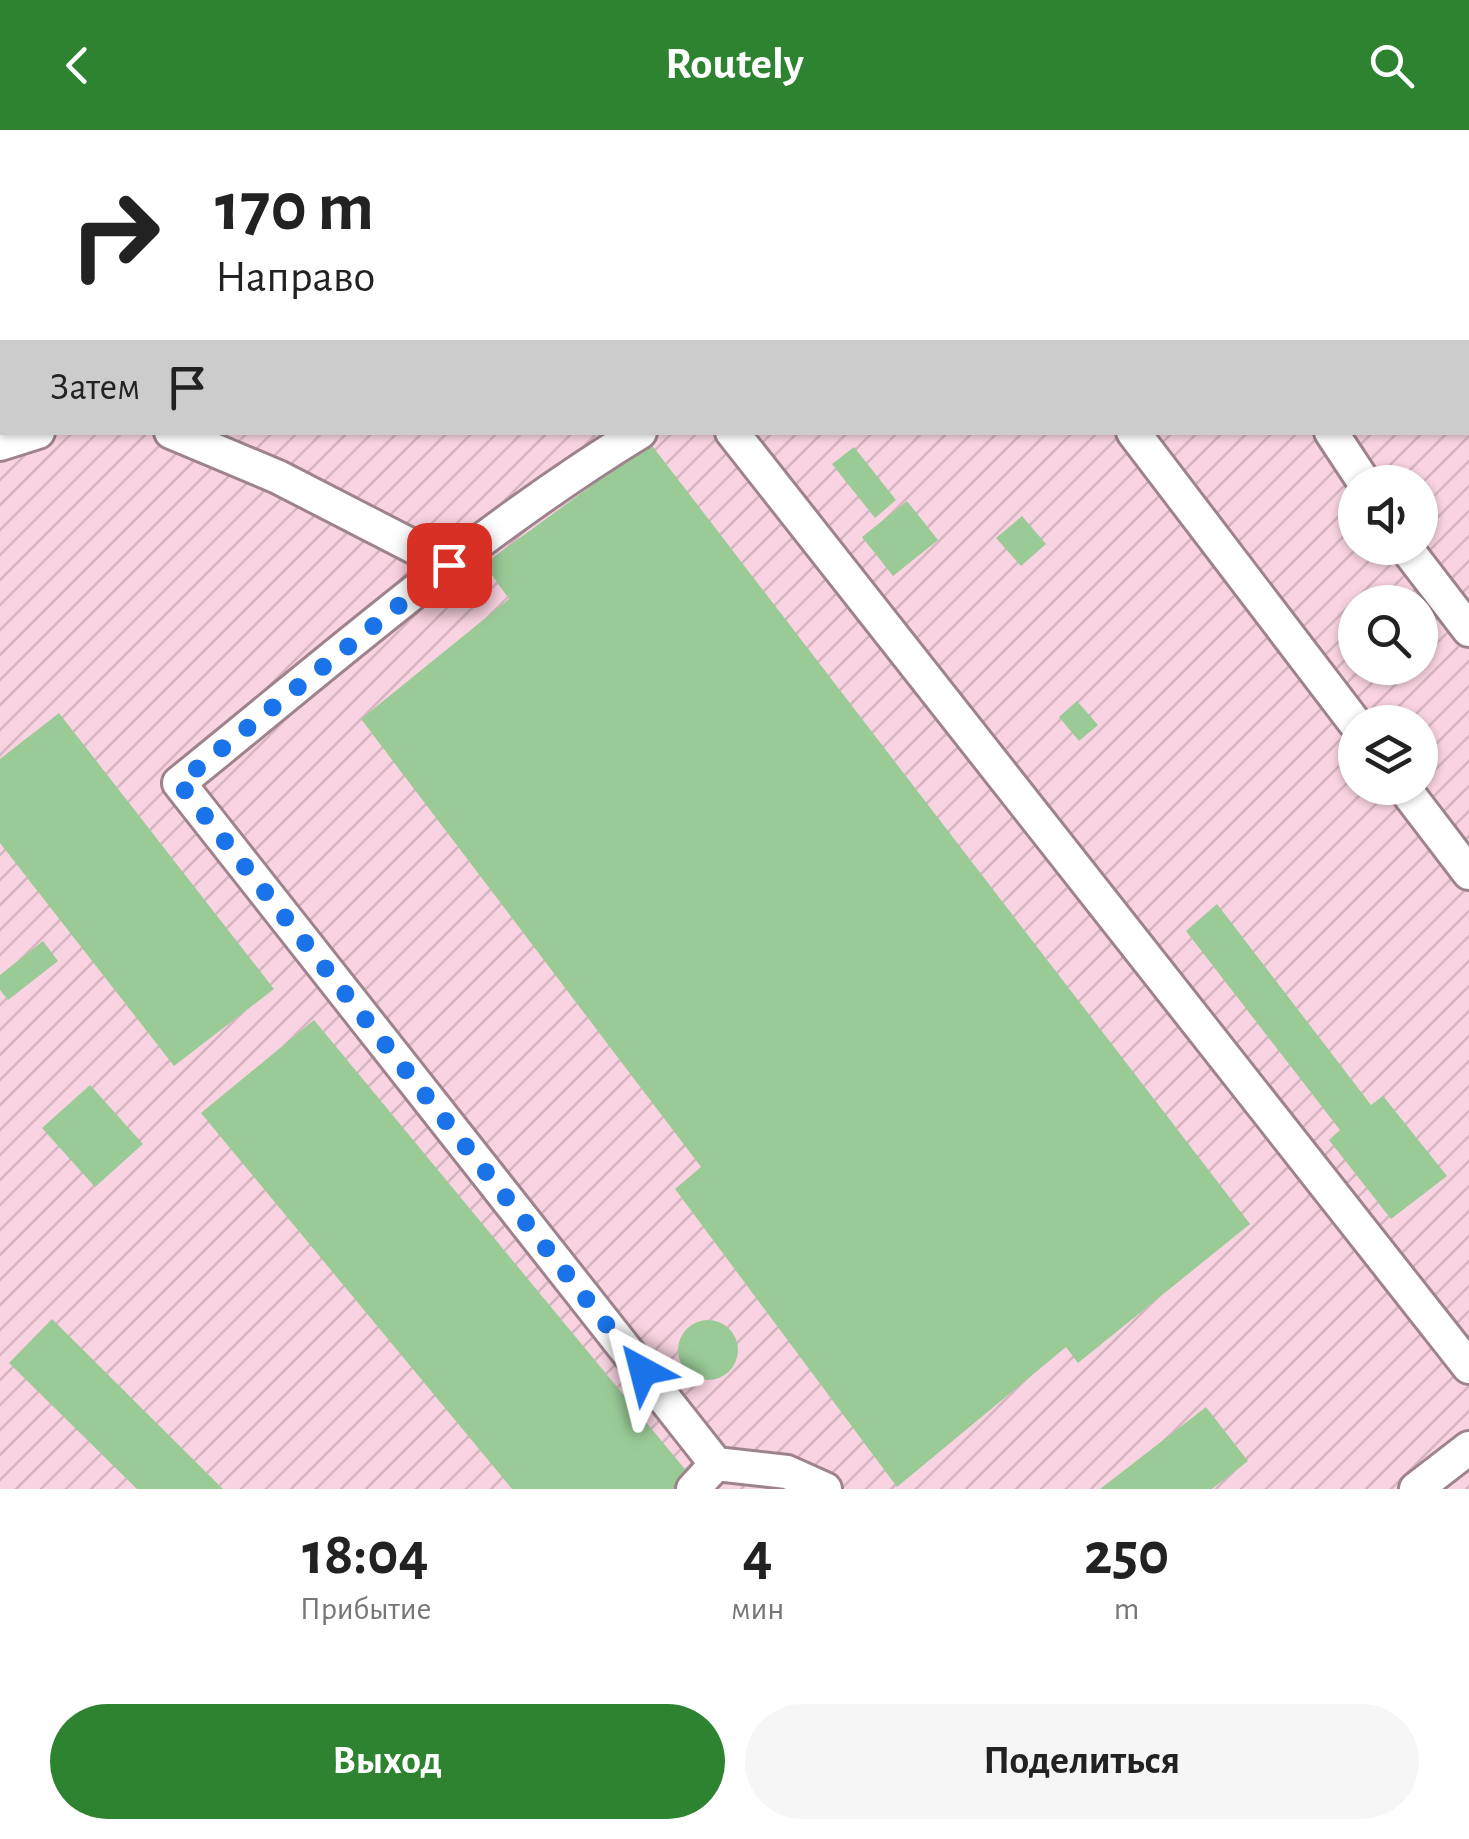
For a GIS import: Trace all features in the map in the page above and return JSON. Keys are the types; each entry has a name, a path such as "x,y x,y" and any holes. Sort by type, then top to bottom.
{"lane":[{"path":"0,444 28,435"},
{"path":"178,435 278,476 449,565"},
{"path":"635,435 560,482 449,565 179,783 716,1464 787,1472 825,1489"},
{"path":"734,435 1469,1367"},
{"path":"1135,435 1341,705"},
{"path":"1333,435 1353,465"},
{"path":"1419,565 1469,630"},
{"path":"1417,805 1469,873"},
{"path":"1416,1489 1469,1448"},
{"path":"693,1489 716,1464"}],"shaded area":[{"path":"0,435 1469,435 1469,1489 0,1489"}],"building":[{"path":"650,443 1250,1224 1078,1363 1066,1347 897,1487 675,1189 701,1167 361,719 509,599 484,564"},
{"path":"854,447 896,500 875,518 832,464"},
{"path":"907,501 938,540 893,576 862,537"},
{"path":"1022,516 1046,544 1021,566 996,538"},
{"path":"1077,701 1098,725 1079,741 1059,717"},
{"path":"59,713 274,989 174,1066 0,843 0,759"},
{"path":"1217,904 1371,1105 1383,1096 1447,1176 1391,1219 1329,1140 1340,1130 1186,931"},
{"path":"43,941 58,961 8,1000 0,990 0,975"},
{"path":"314,1020 693,1479 682,1489 512,1489 201,1113"},
{"path":"90,1085 143,1144 95,1187 42,1128"},
{"path":"52,1319 223,1489 137,1489 9,1363"},
{"path":"708,1320 729,1329 738,1350 729,1371 708,1380 687,1371 678,1350 687,1329"},
{"path":"1206,1407 1248,1461 1212,1489 1100,1489"}],"route":[{"path":"449,565 179,783 643,1371"}]}
